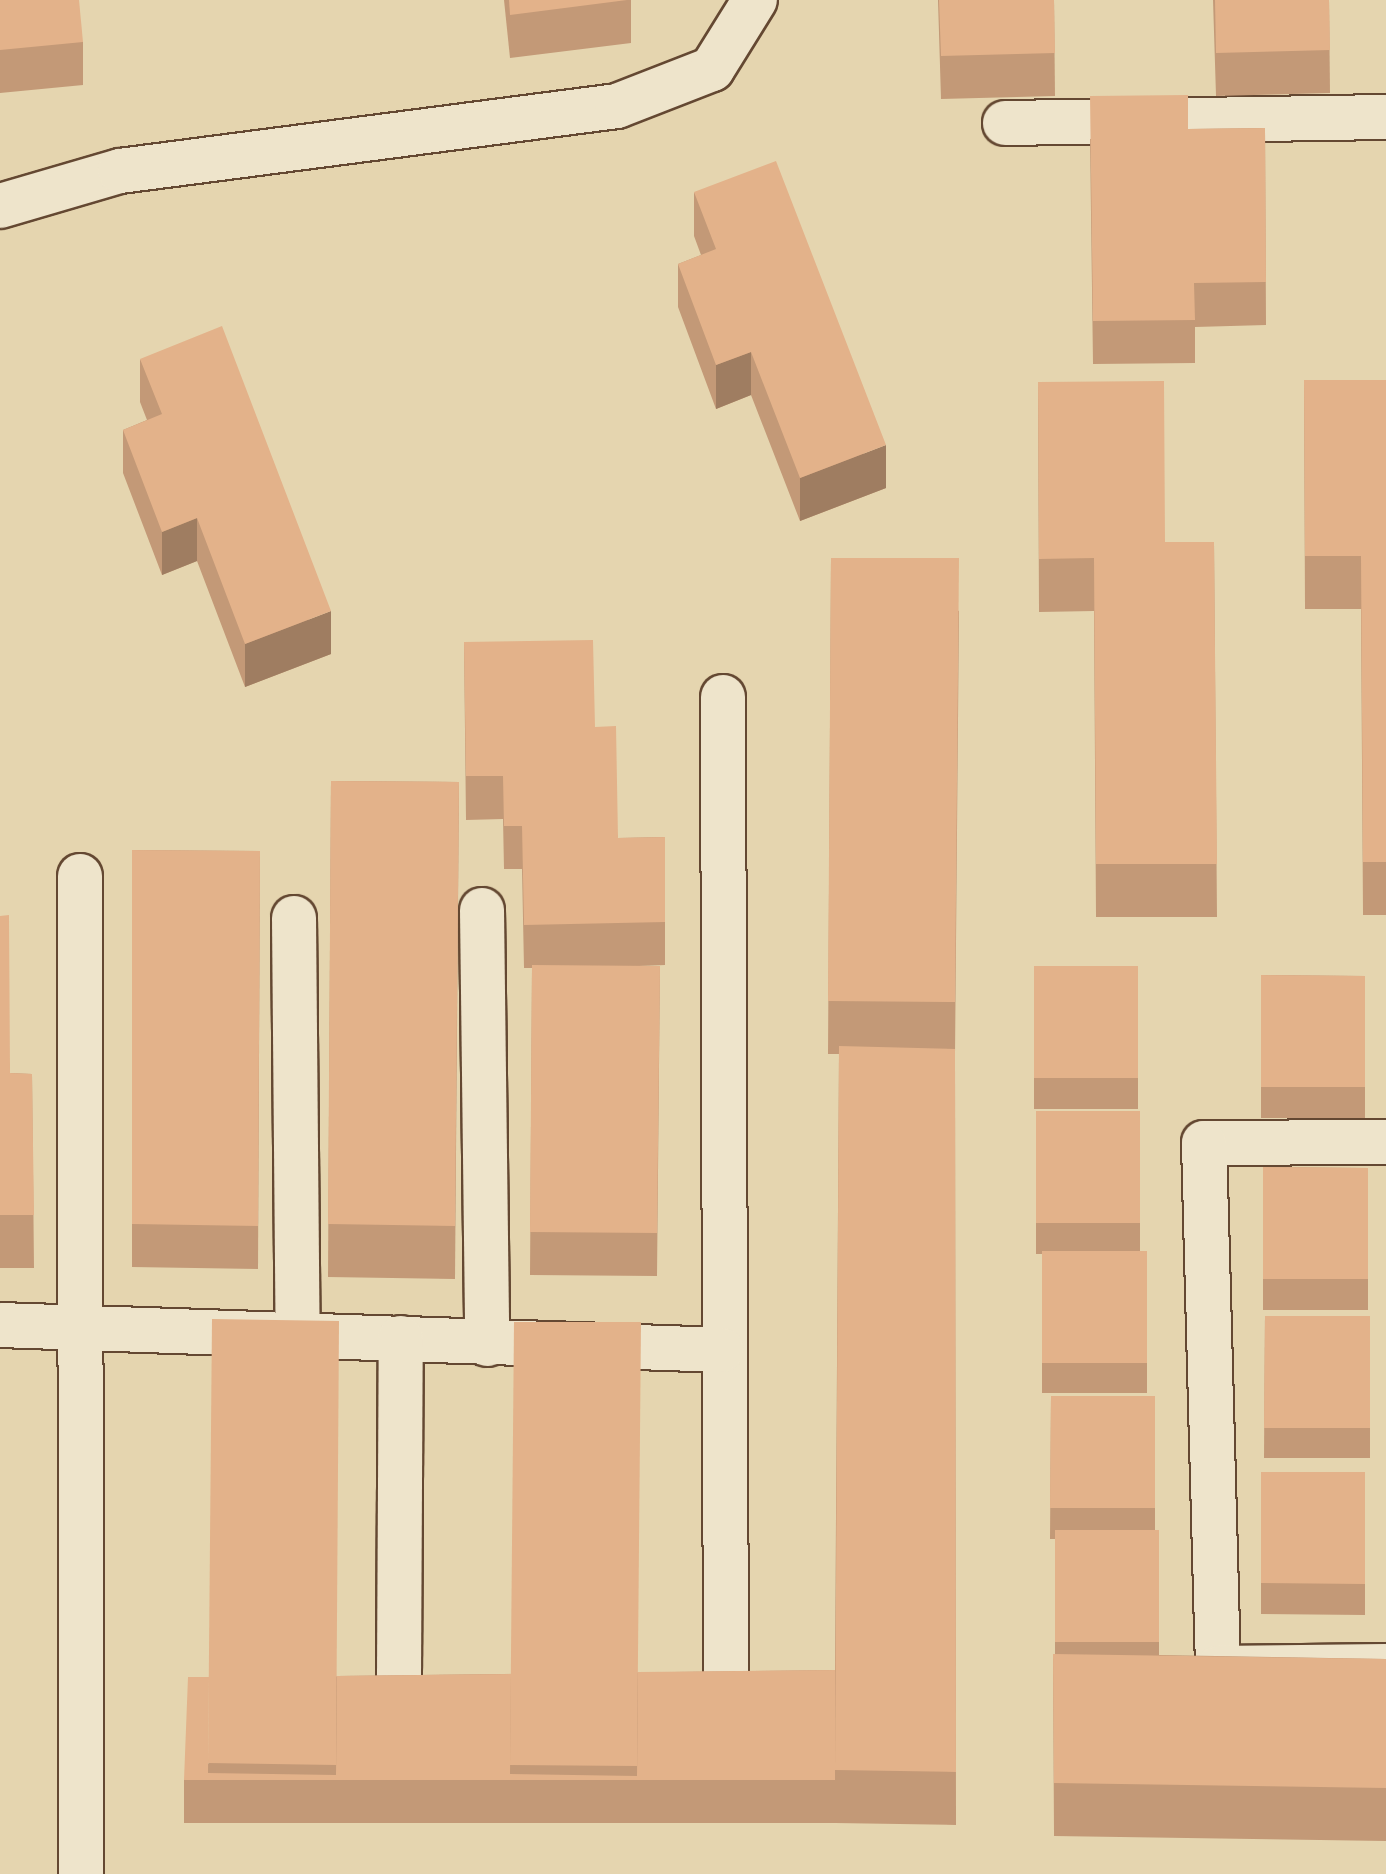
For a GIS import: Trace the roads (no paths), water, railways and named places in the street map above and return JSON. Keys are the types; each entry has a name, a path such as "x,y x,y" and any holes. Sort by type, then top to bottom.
{"street":[{"path":"0,206 120,171 617,106 712,69 755,0"},
{"path":"1005,123 1386,117"},
{"path":"723,697 722,1350 726,1688"},
{"path":"80,876 81,1874"},
{"path":"482,910 487,1344"},
{"path":"294,918 298,1339"},
{"path":"1386,1142 1204,1143 1218,1668 1386,1666"},
{"path":"0,1325 298,1339 401,1338 487,1344 722,1350"},
{"path":"399,1675 401,1338"}]}
